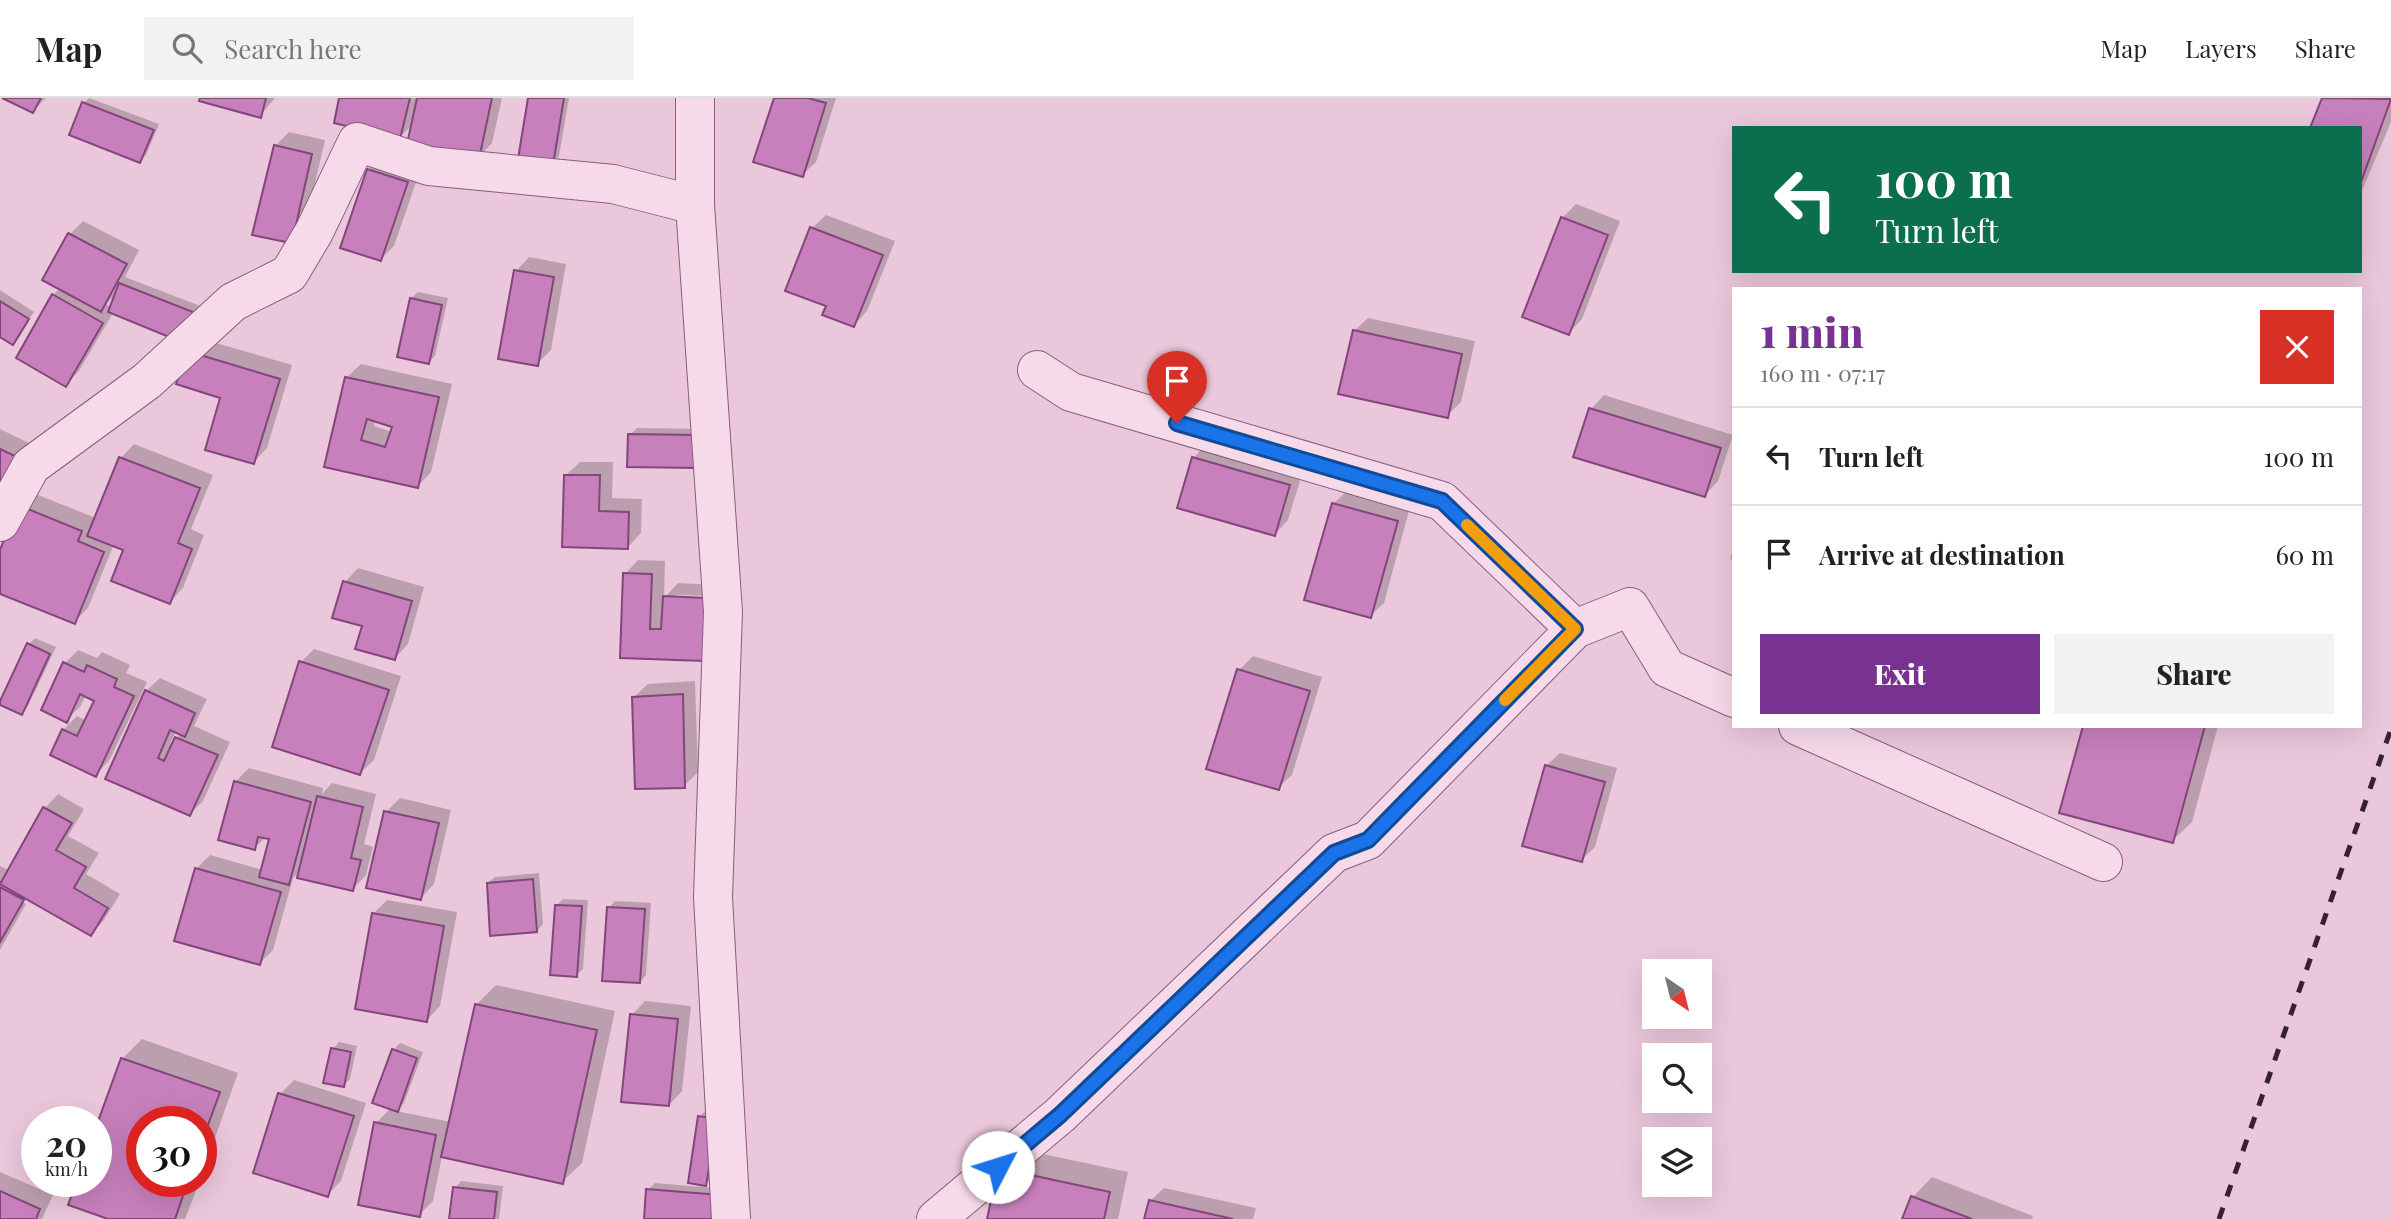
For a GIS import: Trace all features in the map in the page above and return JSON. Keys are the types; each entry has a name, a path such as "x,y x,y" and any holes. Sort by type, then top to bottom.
{"street":[{"path":"695,98 695,205 723,611 713,897 731,1219"},
{"path":"0,522 31,466 147,382 233,302 289,274 314,232 357,142 429,166 613,184 695,205"},
{"path":"1037,370 1071,392 1442,501 1575,629"},
{"path":"936,1219 1060,1115 1334,853 1368,840 1575,629 1630,607 1667,668 1732,697"},
{"path":"1802,728 2103,862"}],"building":[{"path":"2,98 41,98 33,113"},
{"path":"200,98 266,98 261,118 199,101"},
{"path":"339,98 410,98 400,139 334,123"},
{"path":"417,98 492,98 479,159 407,144"},
{"path":"528,98 564,98 553,165 518,159"},
{"path":"774,98 808,98 826,103 803,177 753,162"},
{"path":"2322,98 2391,99 2362,179 2362,126 2311,126"},
{"path":"82,102 154,130 140,163 69,135"},
{"path":"274,145 312,154 296,225 306,227 301,245 252,235"},
{"path":"367,169 408,182 381,261 340,248"},
{"path":"1561,217 1608,235 1569,335 1522,317"},
{"path":"810,227 883,255 854,327 822,315 826,306 785,291"},
{"path":"68,233 127,264 101,312 42,280"},
{"path":"514,270 554,277 538,366 498,359"},
{"path":"119,283 198,314 186,344 108,312"},
{"path":"52,294 103,323 66,387 16,358"},
{"path":"410,298 442,305 429,364 397,357"},
{"path":"0,301 29,319 13,345 0,337"},
{"path":"1353,330 1462,354 1448,418 1338,394"},
{"path":"187,351 280,379 254,464 205,450 220,398 176,384"},
{"path":"345,377 439,397 418,488 324,467","holes":["367,419 392,427 385,447 361,440"]},
{"path":"1589,408 1721,448 1705,497 1573,457"},
{"path":"628,434 697,435 696,468 627,467"},
{"path":"0,449 23,460 0,506"},
{"path":"119,457 200,488 178,543 192,549 170,604 111,581 123,550 87,536"},
{"path":"1192,457 1290,485 1275,536 1177,508"},
{"path":"564,475 600,475 599,511 629,512 628,549 562,547"},
{"path":"1332,503 1398,521 1371,618 1304,600"},
{"path":"18,505 82,531 78,541 104,552 75,624 0,594 0,550"},
{"path":"623,573 652,574 650,629 661,629 663,596 706,598 704,661 620,658"},
{"path":"343,581 412,601 395,660 355,649 362,626 332,618"},
{"path":"27,643 50,654 22,715 0,705 0,701"},
{"path":"299,661 389,690 360,775 272,747"},
{"path":"63,662 84,672 87,665 117,679 114,687 134,696 96,777 50,755 62,729 77,736 94,701 80,694 67,723 41,710"},
{"path":"1237,669 1310,691 1279,790 1206,769"},
{"path":"145,690 195,713 185,737 170,730 158,758 164,761 175,737 218,755 190,816 105,779"},
{"path":"683,694 685,788 635,789 632,697"},
{"path":"2082,728 2204,728 2173,843 2059,813"},
{"path":"1545,765 1605,782 1582,862 1522,846"},
{"path":"234,781 311,802 289,885 259,877 269,839 258,837 255,850 218,840"},
{"path":"317,796 363,807 351,858 361,860 353,891 297,878"},
{"path":"43,807 72,823 56,850 86,867 74,888 108,908 91,936 0,884"},
{"path":"384,811 439,823 421,900 366,888"},
{"path":"195,868 281,892 260,965 174,941"},
{"path":"533,879 537,932 490,936 487,883"},
{"path":"0,887 24,900 0,942"},
{"path":"555,905 582,906 577,977 550,975"},
{"path":"607,907 645,909 640,983 602,981"},
{"path":"372,913 444,926 427,1022 355,1009"},
{"path":"475,1004 597,1030 563,1184 441,1157"},
{"path":"630,1014 678,1019 669,1106 621,1102"},
{"path":"331,1048 351,1052 344,1087 323,1083"},
{"path":"392,1049 417,1058 398,1112 372,1103"},
{"path":"121,1058 220,1092 215,1106 126,1106 126,1197 183,1197 175,1219 108,1219 68,1205 71,1197 112,1197 112,1106 104,1106"},
{"path":"278,1093 354,1116 328,1197 253,1173"},
{"path":"698,1116 717,1119 706,1186 688,1183"},
{"path":"374,1122 436,1135 420,1217 358,1205"},
{"path":"998,1168 1110,1192 1104,1219 987,1219"},
{"path":"453,1187 497,1192 494,1219 449,1219"},
{"path":"646,1189 720,1195 719,1219 644,1219"},
{"path":"0,1191 40,1209 36,1219 0,1219"},
{"path":"1911,1196 1972,1219 1902,1219"},
{"path":"1149,1200 1233,1219 1144,1219"}],"railway":[{"path":"2219,1219 2391,729"}],"slow traffic":[{"path":"1467,525 1575,629 1505,700"}],"route":[{"path":"998,1167 1060,1115 1334,853 1368,840 1575,629 1442,501 1177,423"}]}
